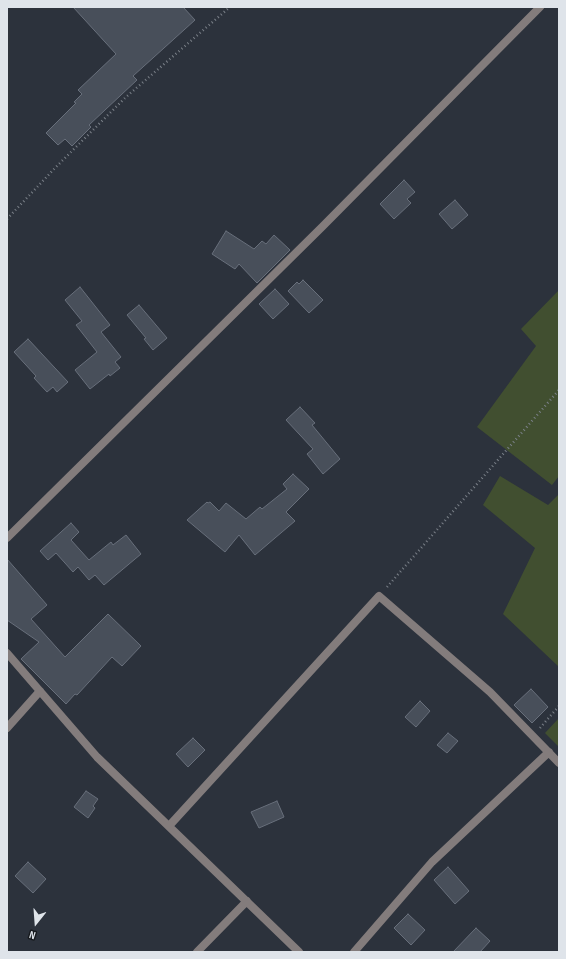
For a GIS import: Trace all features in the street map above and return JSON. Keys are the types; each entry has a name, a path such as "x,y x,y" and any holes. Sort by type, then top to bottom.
{"street":[{"path":"7,538 338,210 540,7"},
{"path":"169,826 379,596 463,668 533,735 559,763"},
{"path":"7,653 97,757 299,952"},
{"path":"7,728 40,691"},
{"path":"354,952 432,862 549,752"},
{"path":"197,952 247,901"}],"path":[{"path":"7,219 126,97 230,7"},
{"path":"379,596 559,390"},
{"path":"533,735 559,706"}],"green space":[{"path":"559,290 559,476 552,485 477,427 536,346 521,329"},
{"path":"500,476 548,505 559,494 559,667 503,614 535,548 483,505"},
{"path":"559,718 559,747 545,733"}],"building":[{"path":"73,7 183,7 195,20 133,76 137,80 89,125 91,127 72,146 65,139 58,145 46,133 76,103 74,102 82,94 78,90 116,54"},
{"path":"404,180 415,192 407,199 411,203 394,219 380,204"},
{"path":"455,200 468,215 452,229 439,214"},
{"path":"226,231 254,249 262,241 266,244 274,235 290,250 257,283 239,264 235,269 212,254"},
{"path":"303,280 323,300 309,313 288,291 297,282 299,284"},
{"path":"80,287 110,325 101,332 121,357 115,362 120,368 110,376 109,374 90,389 75,370 97,352 76,325 82,321 65,300"},
{"path":"275,289 289,304 273,319 259,304"},
{"path":"139,305 167,338 153,350 144,339 146,338 127,315"},
{"path":"28,339 68,382 57,392 53,387 47,392 34,378 36,376 14,352"},
{"path":"300,407 315,423 312,425 340,459 323,474 307,454 313,449 286,420"},
{"path":"293,474 309,489 286,512 295,521 255,555 239,535 225,552 187,520 207,502 210,502 219,511 226,503 246,519 260,507 262,509 287,489 283,484"},
{"path":"71,523 79,532 71,540 89,560 111,542 113,545 126,535 141,554 104,585 95,575 89,580 78,567 73,572 56,553 48,560 40,551"},
{"path":"7,559 47,605 31,619 65,657 108,614 141,646 122,666 112,657 77,695 75,694 66,704 21,659 39,642 7,620"},
{"path":"531,689 548,707 532,723 514,705"},
{"path":"420,701 430,711 416,727 405,717"},
{"path":"448,733 458,741 447,753 437,745"},
{"path":"193,738 205,750 188,767 176,754"},
{"path":"86,791 98,799 93,806 95,808 88,818 74,807"},
{"path":"277,801 284,817 259,828 251,812"},
{"path":"28,862 46,879 33,893 15,876"},
{"path":"448,867 469,891 455,904 434,880"},
{"path":"408,914 425,930 411,945 394,928"},
{"path":"476,928 490,941 480,952 453,952"}]}
